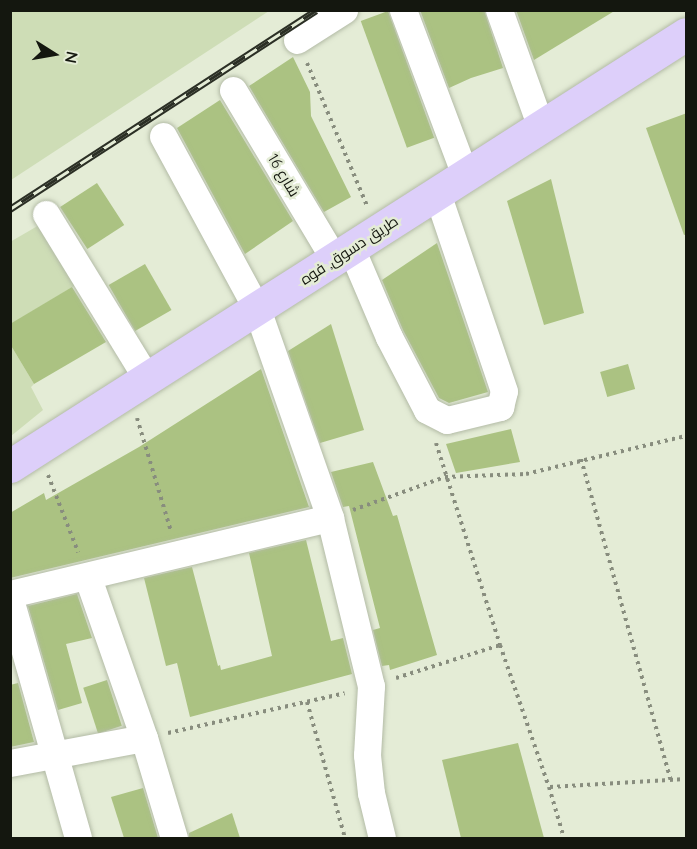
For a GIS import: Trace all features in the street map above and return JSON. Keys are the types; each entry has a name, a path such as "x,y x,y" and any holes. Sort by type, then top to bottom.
{"main road":[{"name":"طريق دسوق, فوه","path":"10,466 687,34"}],"street":[{"path":"297,40 344,10"},
{"path":"403,10 465,175"},
{"path":"499,10 541,127"},
{"name":"شارع 16","path":"233,90 354,246 389,337 427,411"},
{"path":"163,136 257,309 330,518 371,686 367,756 371,793 382,838"},
{"path":"427,411 447,420 500,407 504,398 437,193"},
{"path":"46,214 138,385"},
{"path":"10,594 88,578 330,518"},
{"path":"88,578 144,738 174,838"},
{"path":"10,599 78,838"},
{"path":"10,763 144,738"}],"path":[{"path":"297,40 354,246"},
{"path":"138,385 178,555"},
{"path":"427,411 445,477 564,838"},
{"path":"330,518 445,477 526,474 581,459 687,436"},
{"path":"38,449 88,578"},
{"path":"581,459 670,781"},
{"path":"144,738 371,686 500,645"},
{"path":"307,702 345,838"},
{"path":"549,787 687,779"}],"green space":[{"path":"11,10 269,10 269,11 11,180"},
{"path":"41,224 76,285 11,324 10,242"},
{"path":"10,344 34,384 31,387 43,410 11,436"}],"building":[{"path":"420,10 484,10 503,68 449,88"},
{"path":"516,10 616,10 534,60"},
{"path":"388,11 434,138 407,148 361,21"},
{"path":"293,57 310,92 311,116 351,197 324,212 249,86"},
{"path":"220,100 293,221 245,254 177,128"},
{"path":"687,113 687,234 684,235 646,128"},
{"path":"551,179 584,313 544,325 507,201"},
{"path":"97,183 124,225 87,249 60,207"},
{"path":"437,243 488,392 449,403 439,398 403,330 382,280"},
{"path":"145,264 172,310 135,331 109,285"},
{"path":"72,287 106,342 34,384 10,344 10,324"},
{"path":"331,324 364,430 320,443 288,351"},
{"path":"628,364 635,389 607,397 600,372"},
{"path":"261,369 309,507 10,578 10,513 44,493 46,500 139,447"},
{"path":"511,429 520,462 456,473 446,444"},
{"path":"373,462 393,516 397,515 437,655 390,670 389,665 382,666 373,630 380,628 349,506 343,507 331,472"},
{"path":"306,540 331,641 343,638 352,674 190,717 177,663 166,666 144,578 192,567 218,666 220,665 221,670 272,656 249,553"},
{"path":"77,594 92,638 66,644 82,703 58,710 28,606"},
{"path":"107,680 122,726 98,733 83,688"},
{"path":"18,683 34,742 10,747 10,685"},
{"path":"518,743 544,838 461,838 442,760"},
{"path":"143,788 158,838 124,838 111,797"},
{"path":"232,813 240,838 189,838 189,833"}],"railway":[{"path":"10,209 316,10"}]}
